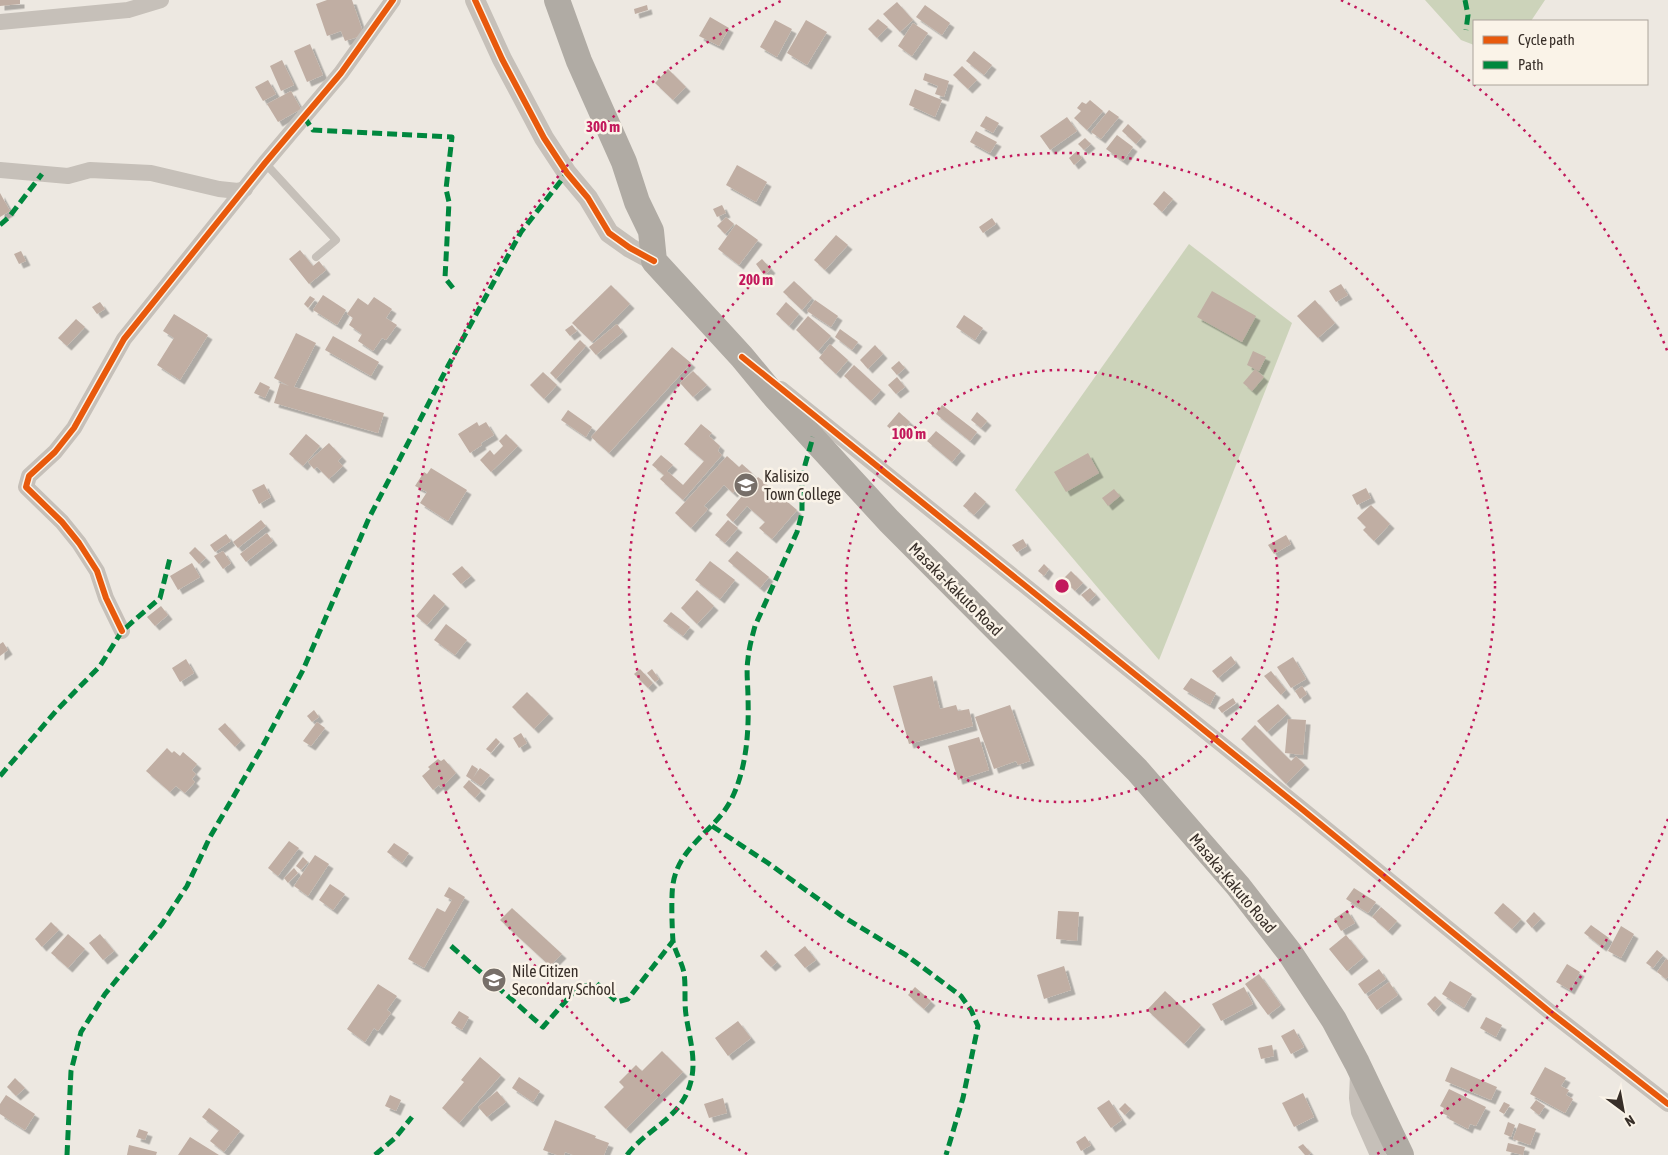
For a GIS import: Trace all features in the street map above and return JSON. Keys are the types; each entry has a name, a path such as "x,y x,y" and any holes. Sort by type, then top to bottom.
{"highway":[{"path":"557,0 579,60 624,162 637,202 651,231 654,261"},
{"name":"Masaka-Kakuto Road","path":"654,261 889,521 1130,764 1238,886 1319,995 1358,1063 1401,1155"}],"street":[{"path":"0,22 81,7 128,10 161,0"},
{"path":"122,631 106,598 97,571 79,543 62,522 26,487 29,476 55,452 74,428 124,340 265,163 340,73 393,0"},
{"path":"472,1 544,138 588,198 609,233 630,248 654,261"},
{"path":"0,170 68,176 90,170 151,173 220,189 238,191 245,189"},
{"path":"742,358 1296,804 1550,1012 1668,1104"},
{"path":"1358,1063 1357,1098 1359,1112 1378,1155"}],"lane":[{"path":"265,163 336,240 316,257"}],"green space":[{"path":"1425,0 1545,0 1532,20 1473,20 1473,45 1461,40"},
{"path":"1189,244 1292,323 1159,660 1015,490"}],"building":[{"path":"0,0 20,0 20,4 0,6"},
{"path":"327,0 352,0 364,35 345,41 341,31 327,36 316,4"},
{"path":"897,2 913,20 900,32 883,14"},
{"path":"647,5 648,10 635,14 634,9"},
{"path":"925,5 950,23 942,35 916,17"},
{"path":"710,17 729,28 719,46 699,36"},
{"path":"878,19 888,27 877,38 868,29"},
{"path":"775,20 792,29 777,57 760,47"},
{"path":"806,20 827,32 807,65 787,53"},
{"path":"913,23 928,33 912,56 898,46"},
{"path":"310,44 323,75 307,82 294,51"},
{"path":"974,51 992,65 984,75 966,61"},
{"path":"282,60 294,85 281,91 270,66"},
{"path":"962,66 977,80 968,89 953,75"},
{"path":"668,69 686,87 673,100 655,83"},
{"path":"925,73 949,81 944,97 935,94 938,86 923,80"},
{"path":"268,80 276,94 263,101 255,87"},
{"path":"915,89 942,100 935,117 909,105"},
{"path":"291,91 301,109 278,122 267,104"},
{"path":"1090,100 1103,111 1087,130 1074,118 1081,111 1077,108 1082,102 1086,104"},
{"path":"1109,110 1119,117 1101,139 1091,132"},
{"path":"986,116 999,123 993,133 980,126"},
{"path":"1067,117 1077,131 1050,150 1040,136"},
{"path":"1128,124 1142,137 1136,144 1122,131"},
{"path":"976,131 997,142 990,153 970,142"},
{"path":"1117,135 1133,147 1123,161 1106,149"},
{"path":"1085,138 1091,144 1084,150 1078,144"},
{"path":"1077,151 1082,158 1074,165 1069,158"},
{"path":"737,165 767,182 756,202 726,185"},
{"path":"1164,191 1173,199 1162,212 1153,204"},
{"path":"0,193 10,211 0,217"},
{"path":"722,205 726,213 717,217 713,209"},
{"path":"726,217 734,224 725,234 717,226"},
{"path":"992,218 996,224 983,233 979,227"},
{"path":"736,224 758,240 739,265 718,249"},
{"path":"836,235 848,245 825,270 814,260"},
{"path":"300,250 313,266 319,261 326,270 309,284 289,259"},
{"path":"21,251 26,261 19,264 14,254"},
{"path":"762,259 771,269 764,275 756,264"},
{"path":"794,281 812,298 802,310 783,292"},
{"path":"1341,284 1348,295 1336,302 1329,291"},
{"path":"611,285 630,304 592,342 572,323"},
{"path":"1212,291 1256,316 1242,342 1197,317"},
{"path":"323,295 346,310 337,325 313,310"},
{"path":"310,296 315,299 308,308 304,304"},
{"path":"374,297 392,309 386,318 397,325 386,340 382,338 373,351 358,341 362,334 349,325 353,318 347,314 358,298 368,305"},
{"path":"815,300 838,316 831,327 807,311"},
{"path":"1315,300 1335,323 1318,338 1297,316"},
{"path":"100,302 105,309 97,314 92,307"},
{"path":"786,302 799,314 789,326 776,314"},
{"path":"174,314 208,335 180,380 157,365 174,338 163,331"},
{"path":"964,315 983,328 975,340 956,327"},
{"path":"808,316 831,336 818,351 796,330"},
{"path":"76,319 85,327 67,346 58,338"},
{"path":"617,324 623,332 596,355 589,347"},
{"path":"572,325 577,331 570,336 565,330"},
{"path":"840,329 858,342 852,350 835,337"},
{"path":"296,333 316,343 294,387 384,413 378,433 274,403 280,383 289,386 274,378"},
{"path":"333,336 379,362 371,376 325,350"},
{"path":"580,340 586,346 556,379 550,373"},
{"path":"830,344 848,360 836,374 819,358"},
{"path":"875,345 883,354 868,369 860,360"},
{"path":"672,347 691,363 609,453 591,437"},
{"path":"1253,351 1266,357 1259,371 1247,365"},
{"path":"899,361 905,368 897,375 891,368"},
{"path":"854,365 881,390 871,401 844,376"},
{"path":"1255,369 1264,377 1252,391 1243,383"},
{"path":"693,371 707,385 693,397 680,383"},
{"path":"543,372 557,385 544,399 530,385"},
{"path":"897,377 905,387 896,394 888,385"},
{"path":"260,382 270,387 265,398 254,393"},
{"path":"942,405 977,432 970,441 936,414"},
{"path":"568,410 592,427 586,437 561,420"},
{"path":"899,412 910,422 899,436 887,426"},
{"path":"977,412 987,421 981,428 971,420"},
{"path":"477,422 479,426 486,422 494,435 470,453 458,434"},
{"path":"701,424 712,433 709,436 720,446 718,451 722,455 683,500 660,479 664,475 652,465 661,455 673,465 667,471 683,485 704,461 684,444"},
{"path":"936,431 961,451 952,462 927,441"},
{"path":"306,434 320,446 303,466 289,454"},
{"path":"506,434 518,446 491,472 480,460 490,450 494,455 503,446 499,441"},
{"path":"329,443 342,457 338,461 343,466 329,479 317,467 314,469 308,462"},
{"path":"1088,453 1099,473 1066,492 1054,472"},
{"name":"Kalisizo Town College","path":"727,456 739,467 742,464 752,473 733,493 724,485 704,506 708,509 691,528 675,513"},
{"path":"431,468 467,490 448,521 420,503 427,492 415,486 424,472 427,474"},
{"path":"758,477 797,510 772,539 759,528 765,522 747,506 733,522 726,515"},
{"path":"264,484 271,497 259,504 252,490"},
{"path":"1366,488 1371,498 1357,505 1352,495"},
{"path":"1114,489 1120,496 1108,506 1102,498"},
{"path":"975,492 986,502 974,515 963,506"},
{"path":"1371,505 1390,524 1374,541 1363,530 1366,527 1357,518"},
{"path":"261,520 266,526 238,548 233,542"},
{"path":"728,520 738,528 725,543 715,535"},
{"path":"267,533 273,541 246,562 240,554"},
{"path":"226,534 231,541 215,552 210,545"},
{"path":"1286,535 1291,544 1274,554 1268,545"},
{"path":"1023,539 1027,546 1017,552 1012,545"},
{"path":"195,547 206,558 199,564 189,553"},
{"path":"223,551 231,563 223,569 214,556"},
{"path":"737,551 769,577 760,588 728,561"},
{"path":"710,561 735,580 720,599 695,580"},
{"path":"192,563 200,577 178,590 170,576"},
{"path":"1044,564 1049,569 1044,576 1038,571"},
{"path":"462,566 471,576 461,584 452,574"},
{"path":"1071,571 1083,583 1075,591 1063,579"},
{"path":"1090,588 1096,595 1088,602 1081,595"},
{"path":"697,590 714,606 697,624 681,608"},
{"path":"434,594 445,604 427,625 416,616"},
{"path":"161,606 168,615 155,626 147,617"},
{"path":"671,612 690,627 683,636 663,621"},
{"path":"446,624 467,640 455,655 434,640"},
{"path":"3,642 8,650 0,656 0,644"},
{"path":"1231,656 1236,663 1218,678 1212,671"},
{"path":"1293,657 1306,679 1291,688 1277,667"},
{"path":"186,659 194,673 180,682 172,668"},
{"path":"640,669 653,683 648,688 634,674"},
{"path":"652,669 659,679 655,682 647,673"},
{"path":"1271,671 1286,690 1281,695 1264,676"},
{"path":"932,676 940,709 956,705 958,711 969,709 973,726 909,744 893,686"},
{"path":"1191,678 1216,693 1210,705 1183,689"},
{"path":"1302,686 1307,694 1300,699 1295,691"},
{"path":"527,692 549,714 534,729 512,707"},
{"path":"1233,698 1236,703 1222,713 1218,708"},
{"path":"1278,704 1287,714 1267,732 1257,721"},
{"path":"1010,705 1030,761 1018,765 1016,761 994,769 975,717"},
{"path":"314,710 319,717 312,722 307,716"},
{"path":"1288,719 1306,720 1303,755 1285,753"},
{"path":"317,722 325,728 311,746 303,741"},
{"path":"225,723 241,741 235,747 218,729"},
{"path":"1255,725 1291,761 1296,756 1305,765 1286,784 1241,739"},
{"path":"521,733 527,743 519,748 513,738"},
{"path":"979,737 989,770 958,780 948,746"},
{"path":"496,738 500,742 491,753 486,749"},
{"path":"167,748 172,753 174,751 180,756 183,752 197,764 192,770 196,774 192,779 195,782 185,793 176,786 170,792 146,771"},
{"path":"438,759 441,761 444,759 456,773 441,788 439,785 433,790 422,776 430,769 428,767"},
{"path":"472,765 478,769 473,778 480,768 490,775 481,786 466,776"},
{"path":"469,780 481,791 475,798 463,787"},
{"path":"289,841 299,848 278,876 268,868"},
{"path":"394,843 409,853 402,863 387,852"},
{"path":"315,855 329,864 308,896 294,886"},
{"path":"303,857 308,862 301,870 296,866"},
{"path":"294,868 298,873 288,883 284,878"},
{"path":"330,884 345,894 333,910 319,900"},
{"path":"449,887 465,897 424,968 408,959 437,908 445,912 452,900 444,896"},
{"path":"1354,888 1376,902 1368,913 1346,899"},
{"path":"1503,903 1521,919 1512,929 1494,913"},
{"path":"1381,907 1397,921 1388,931 1372,917"},
{"path":"512,908 562,954 550,966 500,920"},
{"path":"1347,910 1355,923 1341,931 1334,919"},
{"path":"1058,911 1079,912 1077,941 1056,939"},
{"path":"1534,912 1541,919 1532,928 1526,921"},
{"path":"51,922 59,930 42,947 35,939"},
{"path":"1591,925 1609,938 1602,947 1584,933"},
{"path":"1621,926 1634,934 1621,958 1608,951"},
{"path":"68,934 85,949 68,968 51,953"},
{"path":"100,934 114,951 103,960 89,943"},
{"path":"1346,935 1364,957 1347,971 1329,949"},
{"path":"805,946 816,960 805,968 794,955"},
{"path":"766,950 777,962 771,967 760,956"},
{"path":"1657,950 1663,955 1653,968 1646,963"},
{"path":"1666,959 1668,960 1668,977 1666,979 1657,972"},
{"path":"1567,964 1580,972 1570,990 1556,982"},
{"path":"1064,966 1071,990 1044,999 1037,975"},
{"path":"1379,969 1386,979 1365,994 1358,984"},
{"path":"1259,974 1281,1005 1268,1015 1245,984"},
{"path":"1450,981 1472,994 1464,1008 1442,994"},
{"path":"1389,982 1398,995 1377,1010 1368,997"},
{"path":"378,984 397,996 387,1010 391,1013 378,1031 374,1028 365,1042 347,1029"},
{"path":"915,987 931,1001 924,1009 908,995"},
{"path":"1244,987 1253,1004 1221,1021 1212,1004"},
{"path":"1165,991 1201,1025 1184,1044 1147,1010"},
{"path":"1435,996 1442,1003 1434,1012 1427,1004"},
{"path":"459,1011 469,1017 462,1030 451,1023"},
{"path":"1486,1017 1502,1025 1496,1037 1480,1028"},
{"path":"738,1021 751,1038 728,1056 715,1038"},
{"path":"1294,1029 1304,1047 1291,1054 1281,1036"},
{"path":"1272,1045 1274,1056 1261,1059 1258,1048"},
{"path":"662,1051 683,1072 626,1129 604,1107 624,1087 619,1082 636,1065 642,1071"},
{"path":"480,1057 501,1075 459,1123 442,1108 464,1082 461,1080"},
{"path":"1451,1067 1497,1087 1491,1100 1445,1081"},
{"path":"1545,1067 1566,1078 1561,1086 1569,1090 1566,1095 1573,1099 1565,1113 1530,1094"},
{"path":"519,1077 540,1091 533,1102 512,1088"},
{"path":"15,1078 25,1088 16,1096 7,1087"},
{"path":"1449,1089 1486,1107 1476,1126 1470,1124 1468,1129 1442,1113 1444,1108 1440,1106"},
{"path":"497,1091 506,1102 487,1117 478,1107"},
{"path":"1303,1093 1314,1117 1294,1127 1282,1103"},
{"path":"6,1095 35,1114 25,1130 0,1114 0,1104"},
{"path":"390,1095 401,1100 396,1111 385,1106"},
{"path":"723,1098 727,1113 709,1118 704,1104"},
{"path":"1109,1100 1122,1120 1111,1128 1097,1108"},
{"path":"1536,1100 1545,1106 1539,1115 1530,1108"},
{"path":"1504,1102 1510,1105 1504,1114 1499,1111"},
{"path":"1125,1103 1131,1109 1125,1115 1119,1109"},
{"path":"209,1108 240,1131 224,1152 210,1141 219,1130 202,1117"},
{"path":"555,1120 609,1143 604,1155 573,1155 565,1152 564,1155 557,1155 543,1150"},
{"path":"1508,1122 1515,1125 1511,1137 1504,1134"},
{"path":"1519,1123 1536,1129 1530,1145 1513,1139"},
{"path":"139,1129 148,1132 145,1140 136,1137"},
{"path":"1085,1136 1091,1145 1081,1151 1076,1142"},
{"path":"190,1137 219,1155 178,1155"},
{"path":"1508,1143 1525,1147 1523,1155 1506,1151"},
{"path":"1303,1144 1311,1153 1308,1155 1305,1155 1298,1147"},
{"path":"129,1145 157,1152 156,1155 127,1155"}],"marked path":[{"path":"1465,0 1468,15 1466,30"},
{"path":"304,117 313,130 452,137 446,189 449,202 445,278 453,288"},
{"path":"67,1155 71,1071 81,1032 105,994 162,924 187,886 210,837 260,751 303,670 369,518 448,366 521,232 567,173"},
{"path":"0,225 9,217 42,174"},
{"path":"627,1155 642,1139 675,1111 682,1102 691,1083 693,1064 685,1010 684,973 673,941 673,884 677,870 690,848 717,819 732,798 741,774 747,735 747,668 750,647 755,626 797,532 802,513 802,483 805,465 813,437"},
{"path":"0,776 56,711 100,666 122,631 160,598 170,558"},
{"path":"712,826 842,916 906,955 961,996 971,1010 978,1026 963,1098 946,1155"},
{"path":"451,946 543,1027 577,988 596,983 617,1002 628,999 673,941"},
{"path":"375,1155 395,1138 412,1117"}],"cycle path":[{"path":"122,631 106,598 97,571 79,543 62,522 26,487 29,476 55,452 74,428 124,339 265,163 341,73 393,0"},
{"path":"475,0 502,59 544,138 567,173 588,198 609,233 630,248 654,261"},
{"path":"742,357 1550,1012 1668,1104"}],"place":[{"name":"Kalisizo Town College","path":"746,485"},
{"name":"Nile Citizen Secondary School","path":"494,980"}]}
